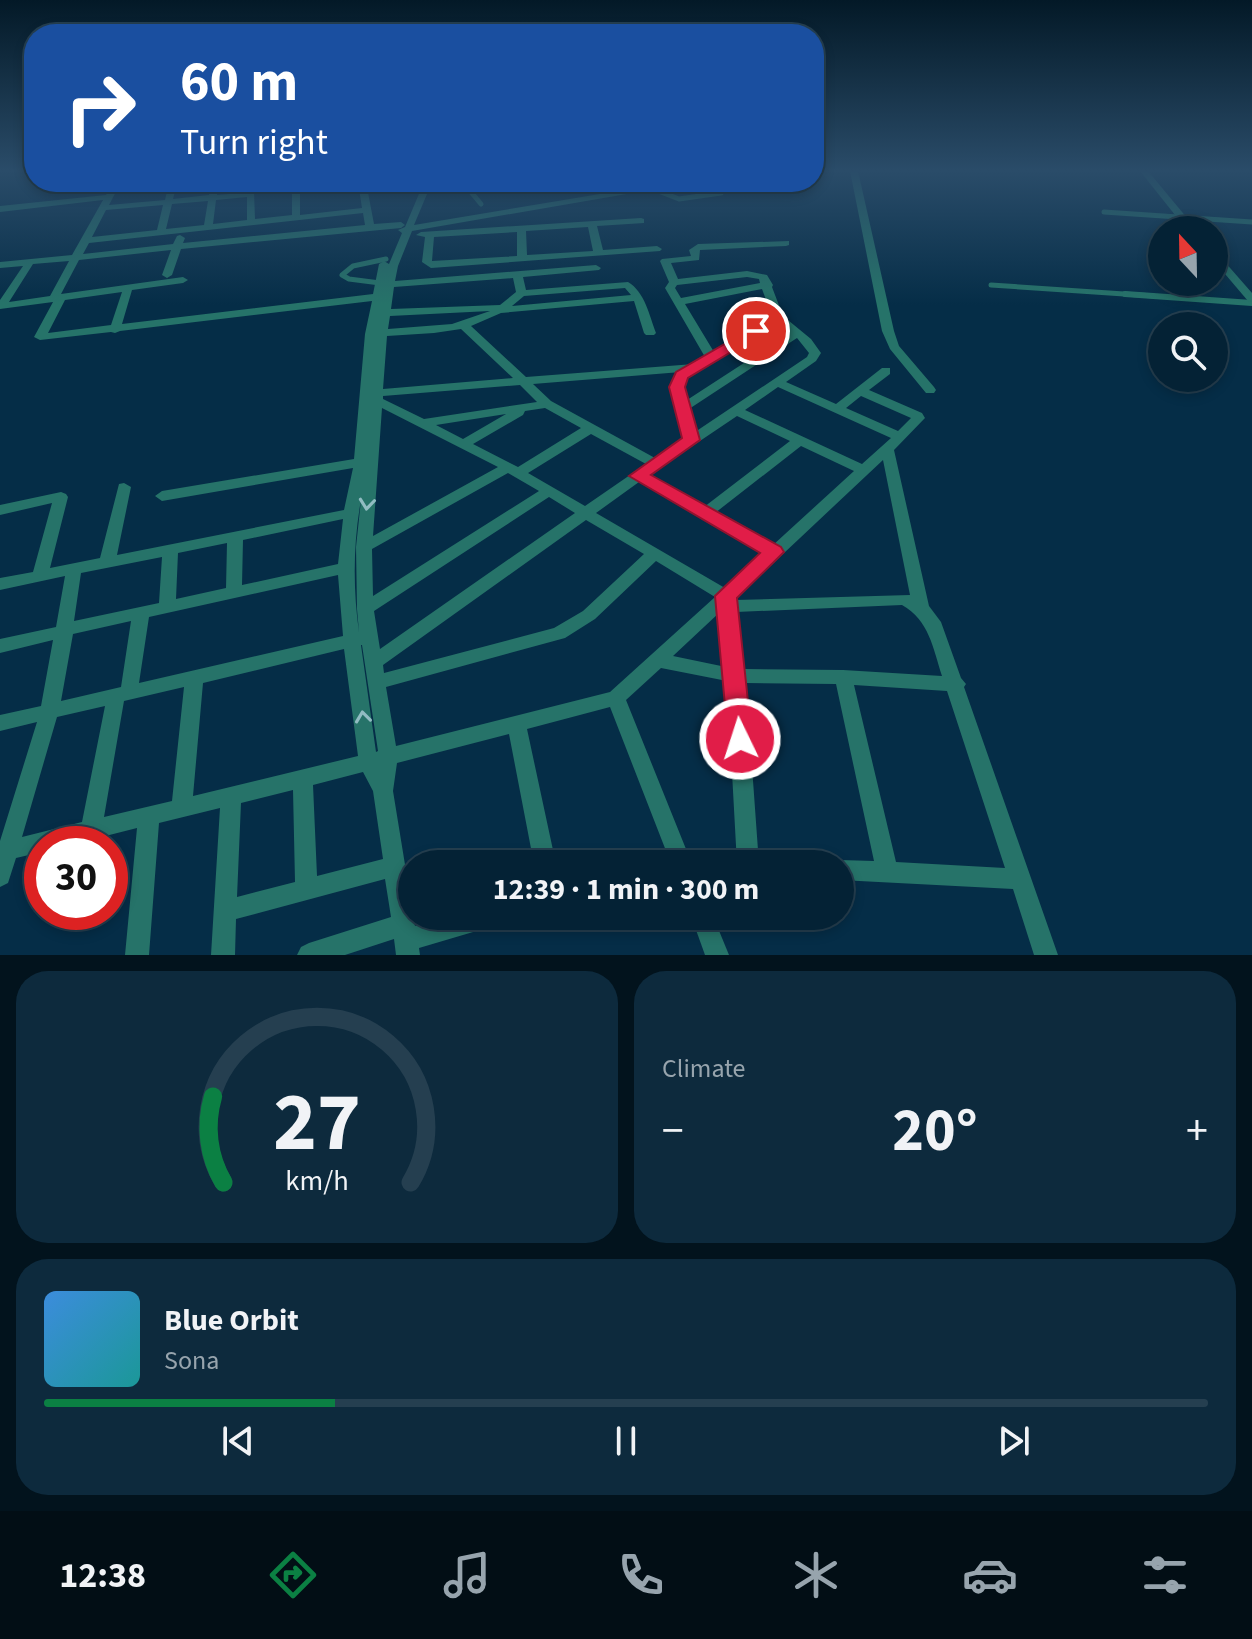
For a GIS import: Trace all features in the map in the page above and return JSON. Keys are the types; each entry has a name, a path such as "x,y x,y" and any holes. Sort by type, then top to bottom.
{"street":[{"path":"100,216 76,258 40,337 115,330 381,288 596,268"},
{"path":"161,232 165,216"},
{"path":"208,227 209,216"},
{"path":"251,216 251,223"},
{"path":"86,240 318,216"},
{"path":"369,216 370,227"},
{"path":"406,940 362,638 346,568 386,259 410,216"},
{"path":"402,231 491,216"},
{"path":"568,216 572,226"},
{"path":"863,216 894,347 930,390"},
{"path":"269,221 269,238"},
{"path":"0,265 370,227 430,235 641,221"},
{"path":"592,224 599,254"},
{"path":"218,243 219,226"},
{"path":"521,229 522,260"},
{"path":"167,275 181,230"},
{"path":"378,759 377,682 374,662 362,638 364,547 378,397 376,333 385,313 381,288 393,266 402,231"},
{"path":"430,235 427,262 431,265 657,249"},
{"path":"674,282 665,261 696,258 694,250 698,247 786,243"},
{"path":"0,306 30,262"},
{"path":"1228,272 1252,301"},
{"path":"374,662 655,464 812,359 815,353 813,347 778,317 763,277 747,274 674,282"},
{"path":"518,275 521,293"},
{"path":"0,306 183,280"},
{"path":"674,282 670,288 711,357"},
{"path":"376,333 465,327 521,293 620,284 633,288 650,333"},
{"path":"678,302 768,285"},
{"path":"115,330 128,288"},
{"path":"385,313 638,297"},
{"path":"691,440 677,382 695,367 778,317"},
{"path":"465,327 547,404 655,464"},
{"path":"683,408 797,333"},
{"path":"378,397 695,367"},
{"path":"837,409 886,371"},
{"path":"777,382 837,409 894,443 921,608"},
{"path":"108,826 616,698 726,601 774,552 919,418 860,391"},
{"path":"378,397 587,513 655,553 726,601 905,599 921,608 933,622 957,684 1046,955"},
{"path":"424,423 547,404"},
{"path":"464,444 526,407"},
{"path":"735,410 863,470"},
{"path":"364,547 591,428"},
{"path":"705,513 800,440"},
{"path":"162,496 361,462"},
{"path":"638,476 774,552"},
{"path":"107,563 124,487"},
{"path":"365,609 549,491"},
{"path":"0,510 61,497 40,576"},
{"path":"0,584 351,513"},
{"path":"234,592 235,537"},
{"path":"167,607 170,550"},
{"path":"377,682 559,633 589,615 655,553"},
{"path":"0,646 346,568"},
{"path":"0,876 4,851 50,710 74,570"},
{"path":"726,601 736,676 747,850"},
{"path":"92,826 141,612"},
{"path":"0,723 362,638"},
{"path":"657,660 736,676 843,677 957,684"},
{"path":"182,808 194,677"},
{"path":"843,677 888,873"},
{"path":"616,698 674,850"},
{"path":"517,724 542,850"},
{"path":"303,779 306,890"},
{"path":"223,955 231,796"},
{"path":"137,955 149,816"},
{"path":"4,851 24,846"},
{"path":"225,911 396,866"},
{"path":"854,871 1022,879"},
{"path":"309,955 406,940 441,930"},
{"path":"707,930 717,955"}],"lane":[{"path":"1228,220 1252,222"},
{"path":"381,288 342,275 353,266 386,259"},
{"path":"991,285 1252,301"}],"route":[{"path":"740,739 726,596 774,552 638,476 691,440 677,382 695,367 756,331"}]}
